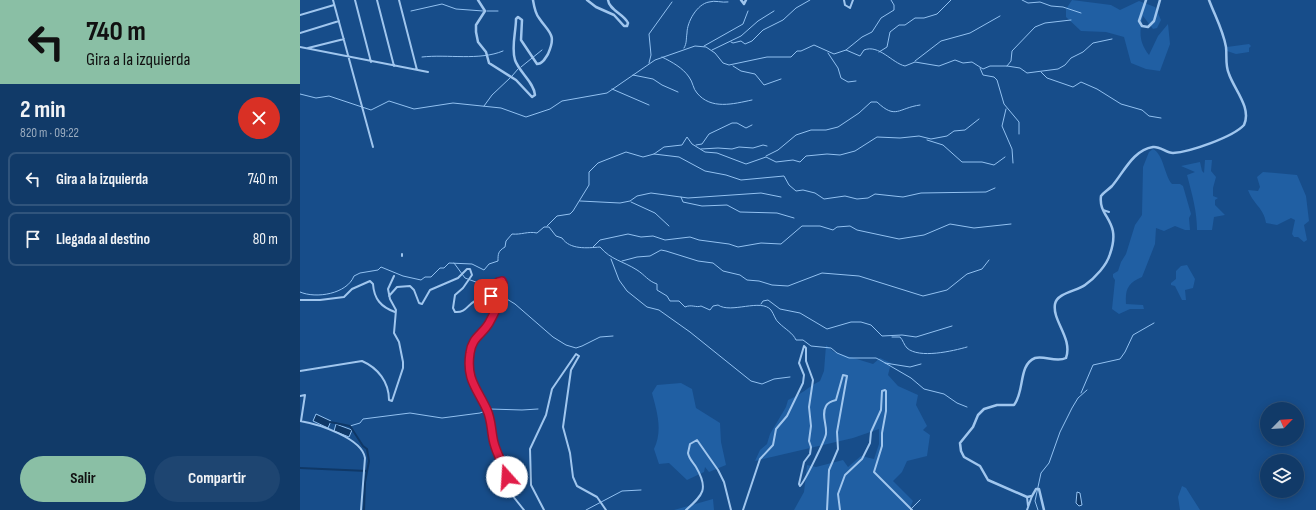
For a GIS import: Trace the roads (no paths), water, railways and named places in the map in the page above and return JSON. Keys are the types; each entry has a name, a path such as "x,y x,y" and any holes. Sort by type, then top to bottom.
{"street":[{"path":"333,0 372,147"},
{"path":"355,0 371,62"},
{"path":"377,0 394,66"},
{"path":"399,0 418,70"},
{"path":"478,0 485,11 476,25 477,38 486,52 489,64 516,80 532,97 535,95 533,88 523,75 514,55 516,19 518,17 522,20 521,40 537,64 540,64 546,57 552,42 549,29 537,14 533,0"},
{"path":"587,0 596,8 614,15 624,26 627,26 628,23 626,19 611,7 608,0"},
{"path":"740,0 744,4 746,0"},
{"path":"844,0 844,5 850,8 853,0"},
{"path":"1146,0 1139,21 1142,26 1148,27 1152,25 1154,21 1160,0"},
{"path":"1032,496 1027,497 988,480 980,466 964,457 960,448 960,443 973,427 978,415 984,409 997,405 1009,406 1016,403 1022,386 1022,376 1031,360 1040,357 1050,360 1066,358 1067,349 1065,337 1056,313 1055,304 1060,298 1088,282 1107,261 1115,235 1112,224 1103,210 1100,200 1103,193 1111,187 1130,161 1140,152 1154,147 1173,153 1230,136 1240,129 1246,121 1243,102 1228,72 1228,58 1222,32 1209,0"},
{"path":"300,15 334,5"},
{"path":"300,33 339,21"},
{"path":"306,49 344,39"},
{"path":"300,48 428,72"},
{"path":"1103,210 1109,212"},
{"path":"389,296 397,287 410,286 414,290 419,303 422,304 430,290 458,278 467,269 470,269 472,275 463,288 455,295 453,308 455,312 460,312 466,310 476,300 495,295 498,282 503,282 502,298 487,326 478,334 471,348 468,367 476,390 487,411 494,443 505,470 512,495 524,510"},
{"path":"300,371 362,361 381,374 388,389 389,400 392,401 402,368 399,342 394,333 396,310 389,296 388,285 394,276"},
{"path":"300,300 320,300 344,297 352,289 370,281 373,284 374,293 380,305 395,312"},
{"path":"743,510 760,459 773,445 776,429 787,416 793,401 802,386 804,375 799,363 804,346 806,348 806,361 813,380 809,407 811,426 809,438 811,452 804,462 799,484 800,486 825,439 825,408 830,402 836,400 843,375 846,376 837,432 838,449 829,470 827,510"},
{"path":"544,510 531,485 530,449 546,415 552,389 576,354 579,356 571,370 563,431 569,448 572,471 577,486 597,497 606,510"},
{"path":"840,510 838,494 845,475 862,459 869,447 871,432 881,410 882,391 884,390 886,391 886,411 882,433 882,446 874,472 912,510"},
{"path":"300,396 305,395 300,421 311,423 344,436 364,452 365,458 361,510"},
{"path":"686,510 702,496 704,487 701,477 688,453 690,444 697,440 718,470 724,482 731,510"},
{"path":"1027,510 1036,489 1039,490 1044,510"},
{"path":"1027,497 1028,506"}],"waterway":[{"path":"731,42 741,41 745,44 752,41 763,30 783,20 796,8 810,0"},
{"path":"846,50 862,37 872,32 881,18 894,10 894,5 891,0"},
{"path":"879,52 887,47 890,32 899,25 905,25 915,18 924,18 937,14 951,0"},
{"path":"1022,0 1028,3 1040,2 1051,6 1063,7 1081,13"},
{"path":"684,48 687,29 691,19 700,6 714,1 728,2"},
{"path":"649,63 651,55 649,34 672,2"},
{"path":"411,11 442,4 456,9 483,11"},
{"path":"487,11 498,11"},
{"path":"704,46 743,24 748,11"},
{"path":"712,50 741,36 758,21 774,11"},
{"path":"915,61 941,41 970,33 1000,16"},
{"path":"1007,66 1011,61 1012,51 1035,27 1045,23 1071,20"},
{"path":"300,94 316,98 329,96 371,110 389,101 414,109 453,103 501,108 526,117 550,109 562,101 607,93 655,60 695,46 706,47 715,53 723,63 729,65 767,57 791,57 797,51 801,51 814,45 834,54 846,50 860,56 864,50 875,50 905,66 915,62 939,66 955,60 963,63 972,62 983,69 990,66 1007,66 1020,68 1027,73 1058,69 1065,65 1071,58 1083,52 1093,43 1112,39"},
{"path":"521,67 542,50"},
{"path":"422,57 474,57 503,51"},
{"path":"828,53 838,68 841,78 848,82 856,81"},
{"path":"662,57 684,71 696,91 709,102 716,104 730,104 752,100"},
{"path":"733,66 741,71 755,74 764,85 781,79"},
{"path":"980,68 983,75 994,77 997,80 1004,104 1019,122 1019,134"},
{"path":"512,76 518,69"},
{"path":"1041,72 1047,78 1073,87 1081,82 1097,89 1121,104 1142,110 1149,116 1161,118"},
{"path":"633,75 653,79 678,92"},
{"path":"484,106 492,95 510,78"},
{"path":"612,89 649,105"},
{"path":"766,156 778,150 796,135 811,130 826,130 838,127 859,113 871,102 877,102 893,112 920,105"},
{"path":"1006,109 1002,126 1012,149 1013,163"},
{"path":"547,226 557,216 570,214 573,211 589,185 589,172 598,163 626,152 643,157 654,154 664,147 682,145 687,137 692,144 705,152 717,153 746,164 766,157 776,162 793,160 800,162 806,156 827,154 840,155 855,151 877,137 900,138 919,136 931,139 947,136 954,131 965,130 979,119"},
{"path":"696,145 702,144 709,134 732,123 737,123 746,128 752,125"},
{"path":"927,140 943,145 962,162 982,162 994,165 1005,157"},
{"path":"701,149 732,149 739,147 753,148 763,145 767,146"},
{"path":"654,154 679,157 705,171 726,175 741,180 784,176 789,185 796,191 803,190 815,193 824,199 845,196 857,199 868,198 875,194 903,197 921,193 986,192 995,188"},
{"path":"580,201 620,203 630,201 637,196 651,193 688,198 761,193 781,197"},
{"path":"681,197 683,202 702,206 727,205 740,212 777,213 794,218"},
{"path":"631,202 655,213 669,226"},
{"path":"593,247 600,240 628,234 641,237 653,236 665,240 690,237 738,247 761,243 781,244 802,226 820,226 833,230 837,227 850,226 857,230 899,239 924,235 950,224 974,228 1011,224"},
{"path":"300,292 322,295 338,291 345,287 354,276 360,273 378,270 381,267 403,276 421,280 425,277 431,277 440,268 444,268 449,263 472,264 484,270 489,264 498,261 499,253 505,247 506,241 512,234 531,232 537,233 544,227 549,227 556,236 562,238 569,245 590,248 600,247 608,255 632,267 657,284 657,290 667,296 670,301 679,301 685,307 701,306 710,310 713,306 718,305 730,308 760,305 766,307 771,310 778,322 791,333 796,340 803,340 811,346 831,348 837,353 849,358 876,358 911,378 924,389 944,394 957,403 967,407"},
{"path":"622,261 637,257 650,256 661,250 698,261 713,263 723,271 740,275 747,280 759,281 772,285 788,286 822,273 859,276 923,296 947,290 967,274 982,269 989,260"},
{"path":"611,259 619,280 627,291 647,307 659,310 690,332 751,381 762,384 774,379 790,377"},
{"path":"454,263 465,278 484,285 515,304 553,337 566,345 576,348 600,337 613,336"},
{"path":"761,304 763,301 768,300 780,309 800,313 827,329 851,322 861,322 871,325 882,336 902,335 916,337 952,326"},
{"path":"1081,393 1093,365 1120,359 1133,335 1154,323"},
{"path":"892,337 900,337 907,348 919,353 928,354 967,347"},
{"path":"885,363 910,367 921,364"},
{"path":"1038,510 1035,501 1041,473 1049,463 1060,432 1072,408 1078,398 1087,390"},
{"path":"350,426 360,423 363,419 410,413 442,418 480,413 490,409 538,409"},
{"path":"330,422 350,426 363,446 367,449 369,461 365,482 364,510"},
{"path":"300,468 367,471"},
{"path":"586,510 622,491 641,490"},
{"path":"910,510 920,500"}]}
